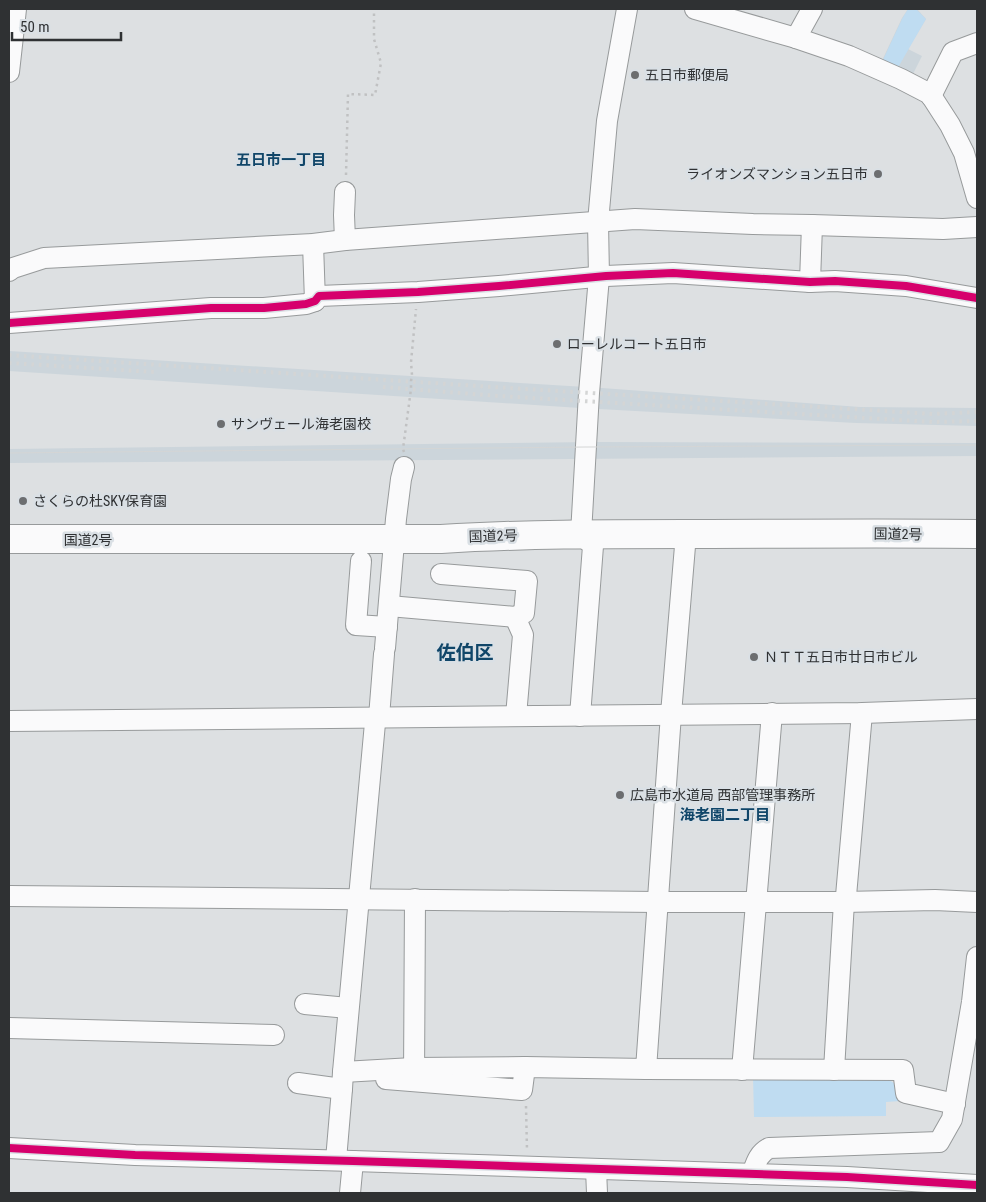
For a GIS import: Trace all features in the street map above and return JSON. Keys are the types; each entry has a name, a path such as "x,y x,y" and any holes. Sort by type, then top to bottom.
{"highway":[{"name":"国道2号","path":"9,539 395,539 581,534 977,534"}],"street":[{"path":"9,72 16,9"},
{"path":"580,716 593,546 581,534 598,277 598,222 607,121 627,9"},
{"path":"695,9 796,38 849,56 930,94 950,125 964,153 977,198"},
{"path":"796,38 812,9"},
{"path":"931,96 953,52 977,43"},
{"path":"345,240 344,215 346,192"},
{"path":"9,271 44,258 313,244 345,240 635,219 944,229 977,227"},
{"path":"810,282 812,225"},
{"path":"313,244 314,301"},
{"path":"9,323 211,308 264,308 306,304 314,301 319,296 418,292 606,276 673,273 906,286 977,298"},
{"path":"350,1193 344,1160 342,1081 375,723 379,718 395,539 404,467"},
{"path":"646,1069 671,714 686,534"},
{"path":"361,561 356,625 387,627"},
{"path":"389,606 515,617 524,613 527,581 441,574"},
{"path":"515,617 523,635 516,716"},
{"path":"9,721 580,716 977,709"},
{"path":"834,1070 844,902 862,712"},
{"path":"742,1070 772,713"},
{"path":"9,896 657,902 936,900 977,902"},
{"path":"414,1075 415,899"},
{"path":"752,1174 758,1157 769,1148 939,1142 952,1119 972,1002 977,957"},
{"path":"305,1004 348,1008"},
{"path":"9,1028 274,1035"},
{"path":"298,1083 525,1068 903,1070 906,1093 954,1104"},
{"path":"9,1148 135,1155 847,1177 945,1188 977,1185"},
{"path":"596,1169 597,1193"}],"path":[{"path":"346,192 348,94 375,96 381,63 374,39 374,9"},
{"path":"404,467 405,454 403,449 411,389 411,362 418,292"},
{"path":"526,1120 527,1156"}],"shaded area":[{"path":"908,9 917,9 926,19 908,49 922,56 911,78 880,65"},
{"path":"908,9 916,9 926,19 896,71 881,64"},
{"path":"9,351 602,388 860,407 977,408 977,426 856,423 580,408 9,371"},
{"path":"595,442 977,443 977,456 9,463 9,449"},
{"path":"753,1075 880,1075 901,1087 900,1101 886,1102 886,1116 754,1117"}],"tram line":[{"path":"9,453 977,445"}],"railway":[{"path":"9,355 933,414 977,412"},
{"path":"9,363 154,372"},
{"path":"383,387 499,396 932,422 977,421"}],"cycle path":[{"path":"9,323 211,308 264,308 306,304 315,301 319,296 418,292 606,276 673,273 906,286 977,298"},
{"path":"9,1148 135,1155 847,1177 977,1185"}],"place":[{"name":"五日市郵便局","path":"635,75"},
{"name":"ライオンズマンション五日市","path":"878,174"},
{"name":"ローレルコート五日市","path":"557,344"},
{"name":"サンヴェール海老園校","path":"221,424"},
{"name":"さくらの杜SKY保育園","path":"23,501"},
{"name":"ＮＴＴ五日市廿日市ビル","path":"754,657"},
{"name":"広島市水道局 西部管理事務所","path":"620,795"}],"district":[{"name":"五日市一丁目","path":"281,160"},
{"name":"佐伯区","path":"465,652"},
{"name":"海老園二丁目","path":"725,815"}]}
